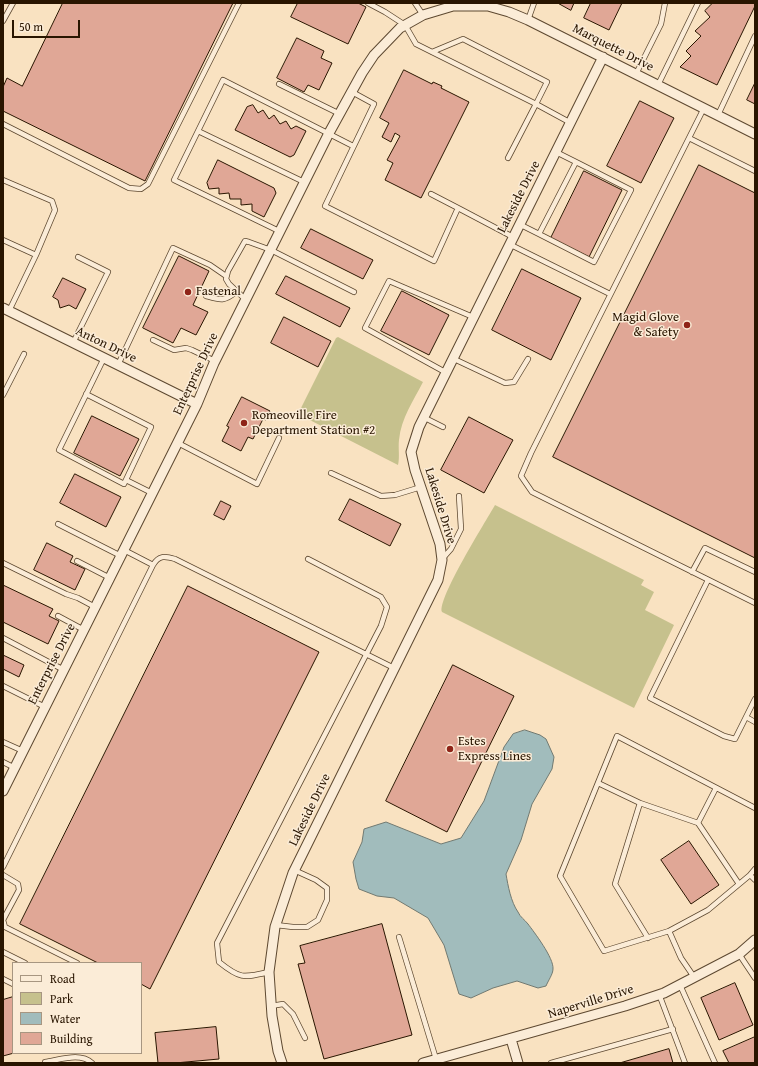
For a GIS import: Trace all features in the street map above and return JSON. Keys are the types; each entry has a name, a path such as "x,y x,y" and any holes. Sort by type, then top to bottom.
{"street":[{"name":"Enterprise Drive","path":"3,791 178,443 197,404 215,361 329,134 352,92 374,55 400,28 423,15 452,5"},
{"name":"Marquette Drive","path":"452,5 488,6 509,12 528,20 755,134"},
{"name":"Lakeside Drive","path":"282,1063 274,1030 269,972 276,924 294,870 438,580 442,560 440,544 421,487 412,452 419,427 445,372 603,58"},
{"name":"Anton Drive","path":"6,310 197,404"},
{"name":"Naperville Drive","path":"423,1063 626,1006 659,994 680,985 739,954 755,940"},
{"path":"512,1039 518,1063"}],"lane":[{"path":"3,21 13,3"},
{"path":"3,124 129,188 141,189 148,184 239,3"},
{"path":"368,3 385,12 405,26 416,44 571,123"},
{"path":"415,3 423,15"},
{"path":"528,20 534,3"},
{"path":"636,74 661,24 665,3"},
{"path":"658,85 698,3"},
{"path":"718,115 755,36"},
{"path":"432,52 463,39 547,82 508,158"},
{"path":"281,232 174,180 222,80 353,146"},
{"path":"279,84 340,114"},
{"path":"352,92 374,104 325,206 434,261 458,208"},
{"path":"704,108 610,294 521,476 532,492 755,603"},
{"path":"198,131 305,183"},
{"path":"689,138 755,171"},
{"path":"519,224 594,262 631,190 556,152"},
{"path":"539,234 576,162"},
{"path":"3,180 52,201 55,210 36,255 6,310"},
{"path":"431,194 610,294"},
{"path":"3,240 36,255"},
{"path":"246,300 236,292 226,279 227,274 245,241 271,250 354,292"},
{"path":"118,365 173,248 227,274"},
{"path":"73,343 108,272 78,257"},
{"path":"445,372 365,328 389,281 473,317"},
{"path":"206,296 223,300 229,298 236,292"},
{"path":"153,340 174,350 186,348 192,350 215,361"},
{"path":"3,394 24,354"},
{"path":"86,394 151,427 124,484 59,450 86,394 104,358"},
{"path":"452,358 505,383 514,382 528,359"},
{"path":"423,417 443,427"},
{"path":"178,443 257,484 279,438"},
{"path":"331,473 381,496 395,495 421,487"},
{"path":"126,480 152,493"},
{"path":"442,560 451,550 461,529 459,496"},
{"path":"58,524 122,553 153,565"},
{"path":"692,572 705,548 755,572"},
{"path":"3,866 156,560 165,556 176,559 394,668"},
{"path":"269,972 249,977 234,974 220,962 216,943 366,655 380,626 387,607 381,597 308,559"},
{"path":"77,561 110,578"},
{"path":"3,563 95,607"},
{"path":"708,580 650,698 724,736 735,739 755,699"},
{"path":"58,616 84,630"},
{"path":"3,638 64,670"},
{"path":"3,686 45,708"},
{"path":"746,717 755,722"},
{"path":"755,808 617,736 560,876 604,951 669,931 708,910 755,870"},
{"path":"3,742 23,751"},
{"path":"3,762 15,768"},
{"path":"598,783 640,804 698,823 740,884"},
{"path":"698,823 716,788"},
{"path":"640,804 615,884 648,938"},
{"path":"276,924 293,927 307,927 318,920 327,900 327,888 316,880 294,870"},
{"path":"3,875 18,884 18,890 3,920 6,927 75,962"},
{"path":"750,875 755,880"},
{"path":"669,931 681,958 694,977"},
{"path":"399,936 436,1059"},
{"path":"3,952 23,962"},
{"path":"739,954 755,978"},
{"path":"680,985 715,1063"},
{"path":"659,994 685,1063"},
{"path":"271,1006 283,1004 292,1014 305,1038"},
{"path":"551,1063 672,1029"},
{"path":"45,1062 72,1057 85,1058 92,1063"}],"green space":[{"path":"338,337 423,382 402,424 399,440 398,465 298,414 336,338"},
{"path":"495,505 644,580 641,585 654,592 645,610 674,625 634,708 442,612 442,604 454,577"}],"water":[{"path":"525,730 540,735 546,739 554,757 552,769 532,804 521,840 506,874 513,904 543,945 550,958 553,971 546,986 538,988 517,981 493,988 471,998 459,994 444,945 428,918 394,898 377,896 359,889 353,862 362,842 364,829 386,822 441,844 461,838 484,801 504,747 513,734"}],"building":[{"path":"63,3 233,3 145,181 3,111 3,87 7,78 22,86"},
{"path":"298,3 358,3 366,7 348,44 291,17"},
{"path":"558,3 574,3 571,10"},
{"path":"591,3 622,3 609,30 584,18"},
{"path":"713,3 755,3 755,6 717,85 680,67 691,56 686,51 701,36 695,31 710,17 705,11"},
{"path":"297,38 324,51 321,58 332,63 319,90 308,85 304,92 277,78"},
{"path":"404,70 432,84 433,82 442,86 441,88 469,102 421,198 385,180 393,163 387,160 400,136 395,133 391,142 382,137 389,123 380,118"},
{"path":"755,83 755,104 747,100"},
{"path":"640,101 674,118 641,183 607,166"},
{"path":"253,105 258,113 263,110 269,119 274,115 280,124 286,121 291,129 296,126 306,131 294,155 290,157 235,130 247,107"},
{"path":"218,160 274,188 276,193 264,217 252,211 252,204 241,205 241,199 230,199 229,193 219,194 219,188 209,189 207,183"},
{"name":"Magid Glove & Safety","path":"699,165 755,193 755,558 553,457"},
{"path":"584,171 622,190 589,257 551,238"},
{"path":"311,229 373,260 363,279 301,248"},
{"path":"179,256 209,271 193,305 208,312 196,335 181,328 173,343 143,328"},
{"path":"522,269 581,298 551,360 492,330"},
{"path":"286,276 350,308 340,327 276,294"},
{"path":"63,278 86,289 76,309 69,305 60,308 58,300 53,297"},
{"path":"402,291 449,315 429,355 381,331"},
{"path":"284,317 331,341 318,367 271,343"},
{"name":"Romeoville Fire Department Station #2","path":"242,397 270,411 266,420 263,419 253,439 248,437 241,451 222,441 229,427 227,426"},
{"path":"92,416 139,439 120,476 74,453"},
{"path":"469,417 513,440 484,493 441,470"},
{"path":"75,474 121,497 106,527 60,503"},
{"path":"350,499 401,524 390,546 339,520"},
{"path":"221,501 231,506 224,520 214,515"},
{"path":"47,543 73,556 70,562 85,569 75,590 34,570"},
{"path":"3,585 53,609 49,616 59,621 48,644 3,622"},
{"path":"188,586 319,652 150,989 142,985 142,962 96,962 20,924"},
{"path":"3,655 24,665 19,677 3,669"},
{"name":"Estes Express Lines","path":"453,665 514,696 447,832 386,801"},
{"path":"689,841 719,885 691,904 661,860"},
{"path":"382,924 412,1035 324,1059 298,964 305,963 300,946"},
{"path":"735,983 753,1025 719,1040 701,998"},
{"path":"12,997 12,1054 3,1056 3,1000"},
{"path":"216,1027 219,1059 158,1063 155,1033"},
{"path":"755,1037 755,1063 729,1063 723,1051"},
{"path":"669,1049 673,1063 620,1063"}],"place":[{"name":"Fastenal","path":"188,292"},
{"name":"Magid Glove & Safety","path":"687,325"},
{"name":"Romeoville Fire Department Station #2","path":"244,423"},
{"name":"Estes Express Lines","path":"450,749"}]}
